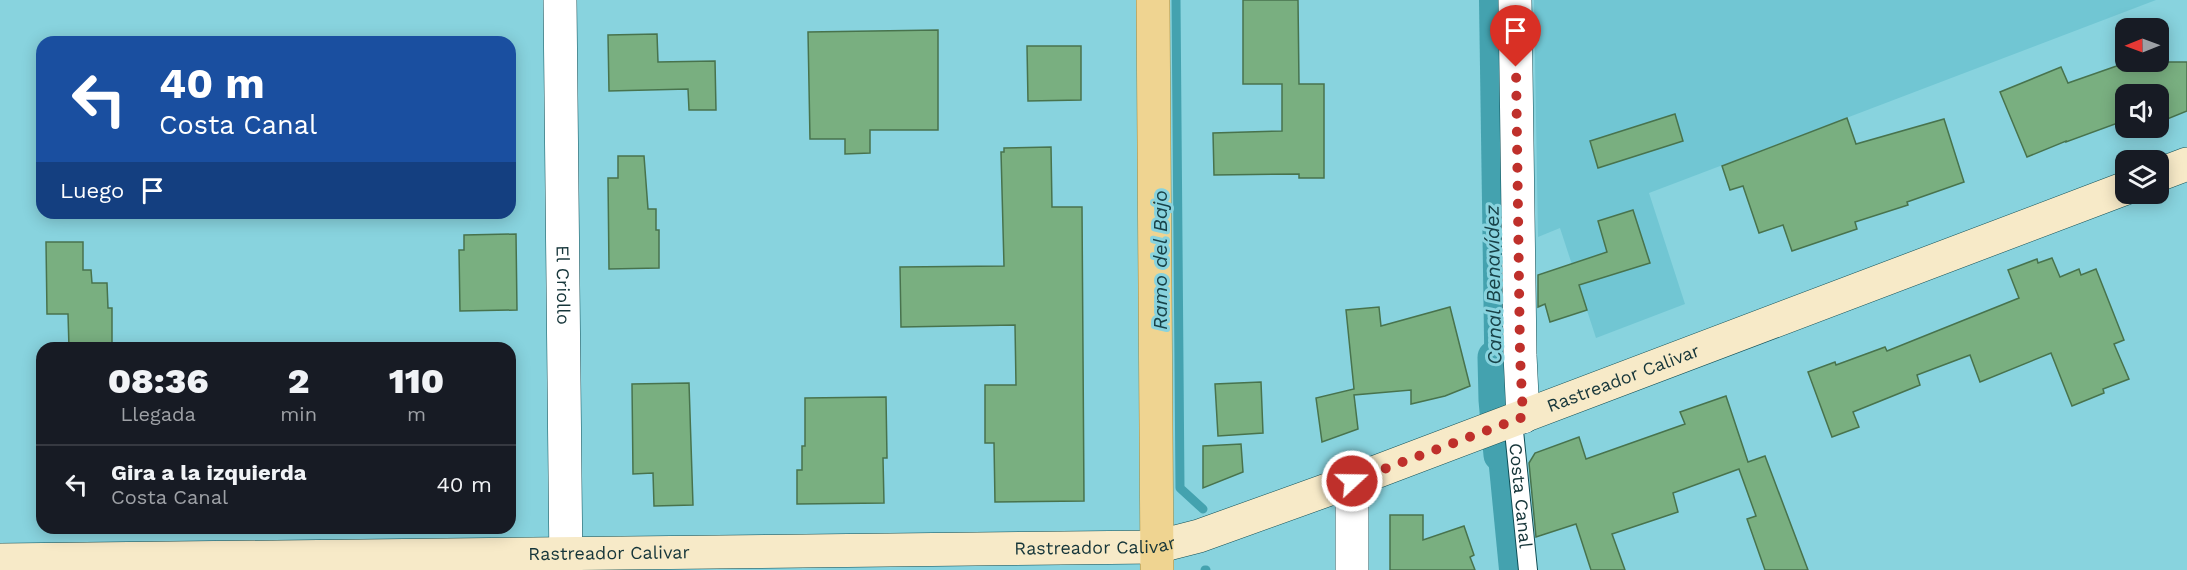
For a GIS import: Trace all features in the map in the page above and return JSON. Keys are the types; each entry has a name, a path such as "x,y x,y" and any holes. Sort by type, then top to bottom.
{"main road":[{"path":"1154,0 1157,558"},
{"path":"2169,171 2187,164"},
{"name":"Rastreador Calivar","path":"0,560 566,562 1157,558 1199,536 1508,423 2115,192"}],"street":[{"name":"El Criollo","path":"560,0 566,562"},
{"name":"Costa Canal","path":"1508,423 1520,355 1515,0"},
{"path":"1352,481 1352,570"}],"lane":[{"name":"Costa Canal","path":"1508,423 1528,570"}],"shaded area":[{"path":"1534,0 2156,0 1649,193 1685,304 1596,338 1560,228 1538,237"}],"water":[{"path":"1479,0 1499,0 1505,396 1485,405"},
{"path":"1508,440 1521,570 1499,570 1487,447"}],"building":[{"path":"1243,0 1298,0 1299,84 1324,84 1324,178 1299,178 1299,174 1214,175 1213,133 1282,131 1282,84 1243,84"},
{"path":"938,30 938,130 870,130 870,153 845,154 845,139 810,139 808,32"},
{"path":"657,34 658,62 715,61 716,110 689,110 688,89 609,91 608,35"},
{"path":"1027,46 1081,46 1081,100 1028,101"},
{"path":"2169,62 2187,62 2187,111 2169,118 2169,84 2115,84 2115,124 2027,157 2000,92 2061,67 2068,83 2115,67 2115,72 2169,72"},
{"path":"1675,114 1683,141 1598,168 1590,141"},
{"path":"1847,118 1856,144 1944,119 1964,182 1907,202 1908,205 1855,222 1857,229 1792,251 1783,225 1759,233 1743,186 1730,190 1722,166"},
{"path":"1051,147 1052,207 1082,207 1084,501 995,502 994,443 985,443 985,385 1016,385 1015,325 901,327 900,267 1004,266 1001,152 1004,152 1004,148"},
{"path":"618,156 644,156 648,209 656,209 656,230 659,230 659,268 609,269 608,178 618,178"},
{"path":"1633,210 1650,263 1579,285 1587,310 1550,322 1545,304 1538,307 1538,275 1607,252 1598,221"},
{"path":"516,234 517,310 460,311 459,250 464,250 464,235"},
{"path":"46,242 83,242 83,270 91,270 92,283 107,283 108,308 112,308 112,342 69,342 68,314 47,314"},
{"path":"2052,258 2060,277 2079,269 2081,275 2096,269 2124,340 2114,344 2129,379 2103,389 2104,393 2072,406 2051,353 1980,382 1970,355 1917,375 1920,385 1853,412 1859,427 1832,437 1808,372 1835,362 1836,365 1885,347 1887,351 2019,298 2008,270 2037,259 2038,263"},
{"path":"1379,307 1381,326 1450,307 1470,386 1445,396 1411,404 1411,390 1354,395 1358,429 1322,442 1316,398 1354,389 1346,310"},
{"path":"1261,382 1263,433 1218,436 1215,384"},
{"path":"689,383 693,505 654,506 653,473 633,474 632,384"},
{"path":"1726,396 1748,462 1765,456 1808,570 1765,570 1747,519 1756,516 1739,469 1673,493 1678,512 1612,534 1625,570 1591,570 1576,524 1536,537 1529,463 1535,453 1579,437 1586,459 1685,424 1680,412"},
{"path":"886,397 887,458 883,458 884,503 797,504 797,470 802,470 802,446 805,446 805,398"},
{"path":"1241,444 1243,472 1203,488 1203,446"},
{"path":"1390,515 1423,515 1423,540 1464,526 1474,555 1470,557 1475,570 1390,570"}],"waterway":[{"name":"Ramo del Bajo","path":"1176,0 1180,488 1203,509"},
{"name":"Canal Benavídez","path":"1494,357 1500,455"}],"route":[{"path":"1352,481 1523,417 1516,67"}]}
